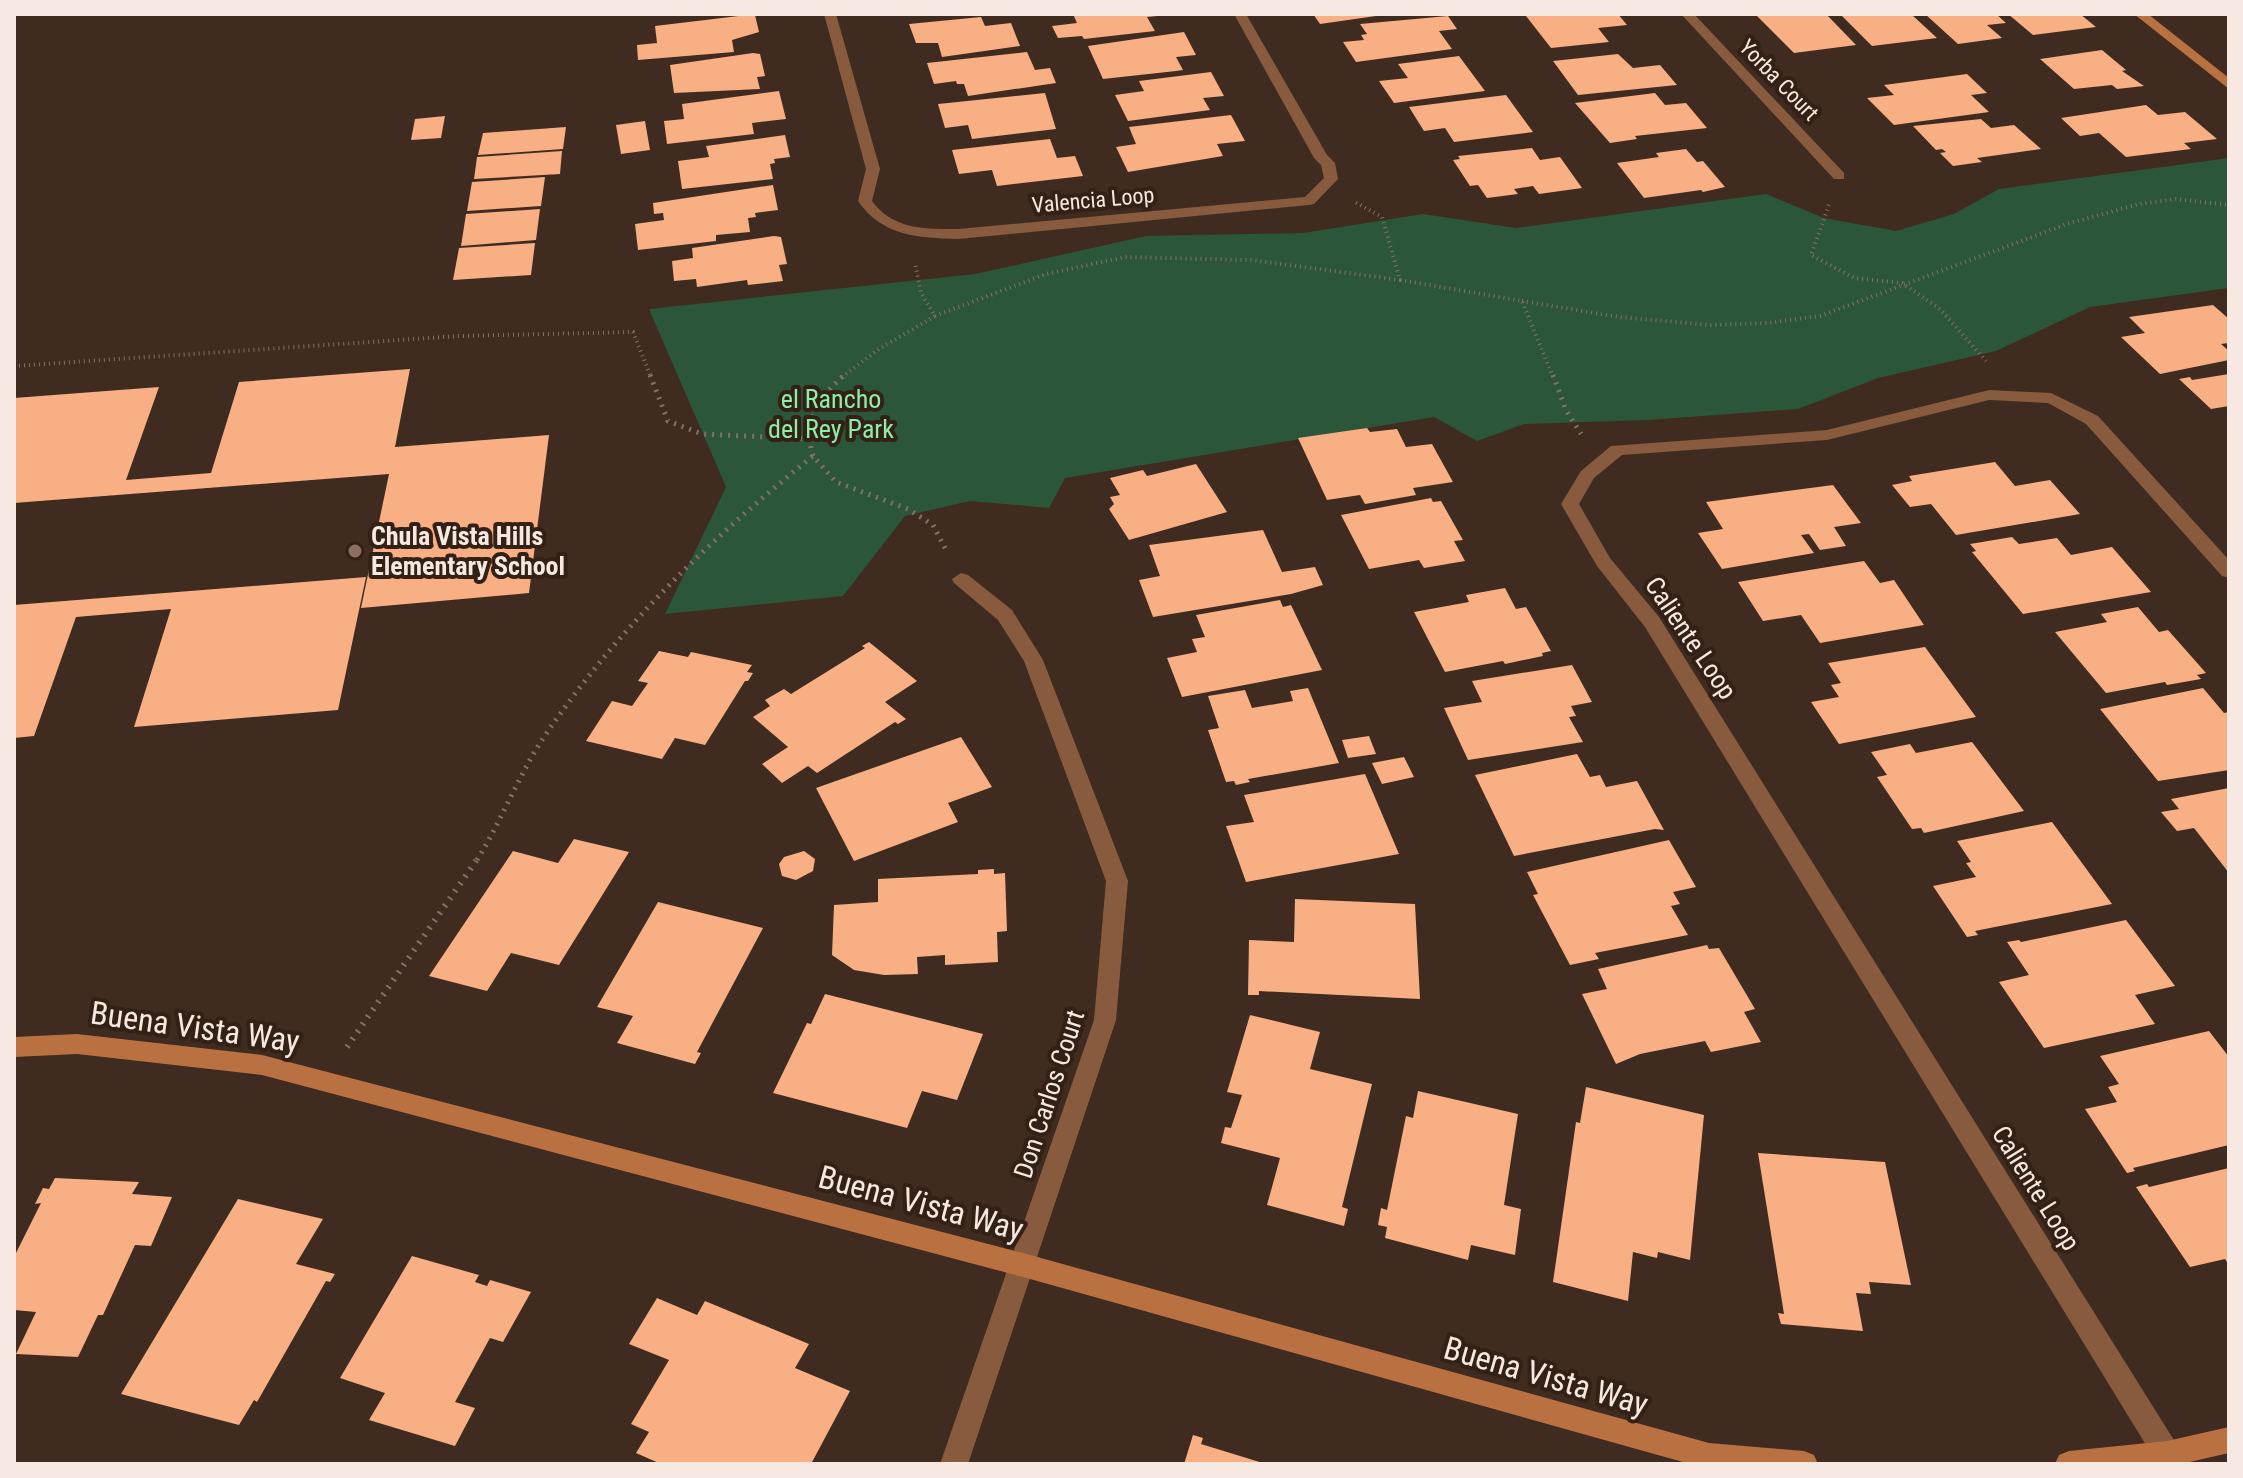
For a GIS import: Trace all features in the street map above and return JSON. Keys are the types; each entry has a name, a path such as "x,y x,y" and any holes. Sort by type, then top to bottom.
{"street":[{"name":"Valencia Loop","path":"830,14 873,169 865,201 883,222 912,232 958,234 1309,201 1325,185"},
{"path":"1240,14 1321,158 1328,163 1331,179 1325,185"},
{"name":"Yorba Court","path":"1687,14 1839,176"},
{"path":"2140,14 2229,85"},
{"path":"1602,461 1617,450 1827,435 1989,395 2051,398 2092,420 2229,572"},
{"name":"Caliente Loop","path":"1602,461 1587,475 1570,504 1603,562 1652,622 2167,1454"},
{"name":"Don Carlos Court","path":"954,1464 1105,1020 1117,881 1033,660 1005,615 961,579"},
{"name":"Buena Vista Way","path":"14,1047 77,1044 262,1065 1023,1265 1709,1456 1804,1464"},
{"path":"2069,1464 2167,1454 2229,1440"}],"path":[{"path":"1839,176 1811,255 1854,278 1902,283 1940,309 2021,396"},
{"path":"1325,185 1382,217 1400,280"},
{"path":"961,579 933,525 908,509 836,482 813,456 808,430 821,400 859,363 935,316 1006,286 1115,258 1169,255 1249,258 1329,266 1619,317 1711,325 1767,323 1820,316 2067,224 2139,204 2176,199 2229,205"},
{"path":"912,232 921,293 935,316"},
{"path":"1522,301 1565,414 1602,461"},
{"path":"14,366 459,336 633,332 668,421 702,434 809,439"},
{"path":"324,1081 489,841 542,741 609,652 657,594 762,496 813,456"}],"green space":[{"name":"el Rancho del Rey Park","path":"2229,158 2229,288 2090,307 1996,351 1878,378 1798,409 1648,420 1524,424 1477,441 1434,417 1065,478 1049,508 970,501 905,516 843,596 665,614 726,487 649,309 975,274 1146,236 1303,233 1423,214 1516,228 1766,194 1824,218 1896,231 1954,214 1999,189"}],"building":[{"path":"1073,14 1157,16 1147,17 1155,31 1084,39 1082,36 1058,38 1052,26 1077,23"},
{"path":"1313,14 1375,14 1376,16 1320,24"},
{"path":"1618,14 1627,25 1598,28 1609,42 1551,48 1526,16"},
{"path":"1826,14 1856,45 1794,53 1756,15"},
{"path":"1840,14 1911,14 1937,38 1872,46"},
{"path":"1925,14 1996,14 2006,23 1987,25 2002,38 1958,44"},
{"path":"2008,14 2080,14 2096,27 2033,35"},
{"path":"755,15 759,32 732,40 734,52 638,60 637,45 657,43 655,26"},
{"path":"1448,16 1457,29 1439,31 1452,49 1356,62 1343,42 1364,40 1361,35 1367,34 1360,24"},
{"path":"981,17 985,26 1011,23 1020,46 942,57 938,43 916,43 909,24"},
{"path":"1184,32 1196,55 1176,57 1183,70 1103,79 1088,46"},
{"path":"2102,50 2126,70 2122,71 2144,86 2074,89 2040,59"},
{"path":"1027,52 1035,70 1050,68 1056,83 968,96 964,84 957,84 956,81 934,84 927,63"},
{"path":"760,54 765,76 757,77 760,89 674,93 670,65"},
{"path":"1618,54 1633,68 1660,65 1677,85 1578,95 1553,61"},
{"path":"1459,56 1485,91 1394,103 1379,81 1408,78 1398,64"},
{"path":"1211,72 1224,96 1203,98 1210,110 1128,121 1115,95 1144,91 1139,81"},
{"path":"1967,74 1987,93 1971,95 1989,112 1894,125 1867,98 1894,95 1884,85"},
{"path":"779,91 786,119 752,123 754,134 667,144 664,121 684,119 682,104"},
{"path":"1045,93 1056,129 972,139 968,125 945,128 938,104"},
{"path":"1655,93 1665,105 1686,103 1707,128 1635,136 1637,139 1610,143 1575,103"},
{"path":"1506,95 1533,132 1454,142 1445,128 1424,131 1409,107"},
{"path":"2146,105 2158,115 2185,112 2217,139 2184,143 2191,149 2126,157 2099,133 2080,136 2061,118"},
{"path":"1231,115 1245,141 1217,144 1223,156 1128,172 1116,147 1136,144 1129,127"},
{"path":"445,116 441,138 411,140 415,119"},
{"path":"1981,119 1991,128 2014,125 2041,149 1977,158 1982,162 1953,166 1940,153 1946,152 1936,150 1913,126"},
{"path":"645,121 650,150 621,154 616,125"},
{"path":"566,127 563,149 478,155 483,133"},
{"path":"785,135 790,157 774,159 775,163 770,164 773,179 682,189 678,161 709,157 706,146"},
{"path":"1050,139 1057,158 1075,156 1083,176 997,186 992,170 959,174 952,150"},
{"path":"1532,148 1540,160 1560,157 1582,188 1539,194 1533,186 1514,189 1518,194 1487,198 1478,185 1470,186 1453,160 1460,159 1458,156"},
{"path":"1686,149 1697,162 1703,161 1725,187 1644,198 1617,163 1659,157 1656,153"},
{"path":"562,151 560,174 474,179 477,157"},
{"path":"545,177 541,206 467,211 472,182"},
{"path":"773,185 778,210 755,213 756,217 748,218 750,232 716,235 716,241 638,250 635,224 664,220 663,213 654,214 653,203"},
{"path":"540,209 536,240 461,246 466,214"},
{"path":"781,237 787,264 779,265 783,281 748,285 747,280 697,287 696,279 674,281 672,261 693,258 692,248"},
{"path":"535,243 531,275 453,280 459,248"},
{"path":"2213,305 2229,319 2229,343 2221,344 2229,351 2229,360 2160,374 2121,337 2145,333 2129,317"},
{"path":"410,369 395,447 549,435 529,593 361,608 389,474 14,503 14,398 159,387 126,480 211,473 239,382"},
{"path":"2229,374 2229,406 2211,409 2179,379 2190,377 2192,380"},
{"path":"1367,428 1370,432 1397,429 1406,447 1432,444 1453,482 1413,488 1416,495 1365,504 1360,495 1327,500 1298,438"},
{"path":"1995,462 2015,486 2050,480 2080,514 1956,535 1931,504 1910,507 1892,485 1912,481 1909,476"},
{"path":"1196,464 1227,512 1129,540 1109,509 1114,504 1110,497 1120,495 1110,478 1143,470 1147,476"},
{"path":"1833,485 1861,523 1834,527 1846,546 1820,550 1809,534 1801,535 1814,553 1722,569 1698,533 1723,529 1706,502"},
{"path":"1431,498 1433,502 1441,501 1463,540 1454,541 1465,561 1424,568 1419,560 1369,569 1341,515"},
{"path":"1263,530 1282,572 1315,567 1323,585 1291,594 1153,617 1139,580 1160,576 1149,545"},
{"path":"2012,537 2019,544 2057,538 2071,555 2112,547 2151,592 2023,614 1972,552 1976,551 1970,544"},
{"path":"1864,561 1880,583 1894,580 1924,625 1820,643 1801,615 1763,621 1738,582"},
{"path":"366,577 338,710 134,727 171,609 76,617 34,736 14,738 14,605"},
{"path":"1505,588 1516,609 1526,607 1551,651 1542,653 1543,656 1505,664 1503,661 1445,672 1414,612 1469,602 1466,595"},
{"path":"1280,600 1283,607 1291,605 1322,670 1182,697 1167,658 1197,652 1192,639 1205,637 1196,615"},
{"path":"2138,607 2159,632 2168,630 2206,673 2197,675 2201,679 2106,693 2055,632 2107,622 2101,614"},
{"path":"869,642 917,681 885,702 906,719 898,724 895,722 817,773 808,766 782,783 762,764 788,747 753,717 770,706 765,700 784,689 791,694 865,648 862,646"},
{"path":"1925,647 1976,717 1839,744 1811,702 1839,697 1831,685 1841,683 1828,663"},
{"path":"659,651 688,657 691,652 752,665 747,672 753,673 705,745 675,738 662,759 586,741 612,701 632,706 648,683 638,681"},
{"path":"1572,665 1592,702 1571,706 1576,716 1569,717 1583,742 1468,760 1444,708 1482,702 1472,681"},
{"path":"1308,688 1339,763 1248,779 1250,782 1236,785 1234,781 1226,782 1208,730 1219,728 1208,696 1245,690 1252,708 1293,701 1290,691"},
{"path":"2203,688 2224,713 2229,712 2229,770 2158,781 2100,709"},
{"path":"1369,736 1376,754 1348,758 1342,740"},
{"path":"961,737 992,787 948,803 958,822 854,861 816,788"},
{"path":"1972,742 2024,811 1924,833 1921,828 1912,829 1877,777 1887,775 1871,752 1910,744 1916,753"},
{"path":"1577,754 1590,777 1600,775 1606,787 1637,781 1664,830 1655,829 1514,856 1475,775"},
{"path":"1404,757 1414,777 1382,784 1372,763"},
{"path":"1365,774 1399,854 1246,882 1226,826 1254,822 1244,795"},
{"path":"2229,788 2229,873 2194,828 2177,831 2161,812 2179,809 2171,799"},
{"path":"2052,822 2112,904 1975,931 1978,935 1967,937 1933,886 1976,877 1966,863 1971,862 1957,841"},
{"path":"574,839 629,852 559,965 511,953 487,991 429,976 513,851 558,863"},
{"path":"1669,840 1696,887 1673,892 1680,904 1671,906 1688,935 1595,953 1599,959 1570,965 1533,895 1538,894 1527,872"},
{"path":"804,851 815,859 813,871 796,880 782,876 779,864 784,857"},
{"path":"994,869 994,874 1005,873 1007,931 997,932 998,962 945,965 945,955 917,957 918,974 884,975 854,970 832,955 834,905 878,902 878,879 978,874 978,870"},
{"path":"1295,899 1415,904 1420,999 1259,991 1259,995 1248,995 1249,940 1294,942"},
{"path":"658,902 763,928 697,1052 701,1053 695,1064 617,1043 633,1016 597,1007"},
{"path":"2126,920 2175,986 2135,995 2155,1024 2044,1048 1999,982 2029,975 2007,942 2021,942"},
{"path":"1707,945 1709,949 1719,948 1755,1009 1744,1012 1761,1042 1711,1052 1705,1041 1640,1054 1616,1064 1582,994 1607,989 1598,969"},
{"path":"825,994 983,1034 957,1100 922,1091 907,1128 773,1093 807,1023 811,1024"},
{"path":"1250,1015 1320,1032 1310,1069 1372,1084 1342,1207 1348,1209 1344,1226 1267,1205 1280,1158 1221,1143 1225,1127 1231,1128 1242,1095 1227,1092"},
{"path":"2209,1031 2229,1057 2229,1145 2133,1168 2135,1171 2127,1173 2085,1109 2117,1102 2108,1087 2119,1084 2100,1056"},
{"path":"1586,1087 1704,1115 1690,1260 1658,1252 1657,1258 1633,1252 1628,1301 1553,1282 1576,1122 1580,1123"},
{"path":"1418,1091 1518,1114 1504,1205 1521,1209 1515,1255 1471,1245 1468,1260 1385,1238 1387,1227 1378,1225 1381,1208 1387,1210 1406,1116 1413,1118"},
{"path":"1758,1153 1885,1162 1911,1285 1869,1282 1871,1294 1856,1293 1863,1331 1781,1324 1778,1313 1784,1314"},
{"path":"2229,1168 2229,1265 2225,1259 2190,1267 2136,1187 2147,1184 2149,1187"},
{"path":"55,1178 139,1182 132,1194 172,1197 151,1246 135,1245 103,1315 98,1315 78,1357 16,1354 36,1312 14,1310 14,1257 41,1203 35,1204 43,1188 49,1189"},
{"path":"238,1199 323,1219 296,1264 335,1274 330,1282 326,1281 257,1402 254,1400 239,1425 121,1394"},
{"path":"412,1256 479,1275 475,1282 487,1286 490,1280 531,1292 503,1342 490,1338 455,1402 475,1408 455,1446 369,1420 385,1393 340,1378"},
{"path":"657,1298 697,1315 705,1301 809,1344 795,1368 850,1391 811,1464 661,1464 636,1453 649,1432 631,1424 669,1360 629,1344"},
{"path":"1193,1435 1203,1438 1201,1444 1266,1464 1184,1464"}],"place":[{"name":"Chula Vista Hills Elementary School","path":"355,551"}]}
